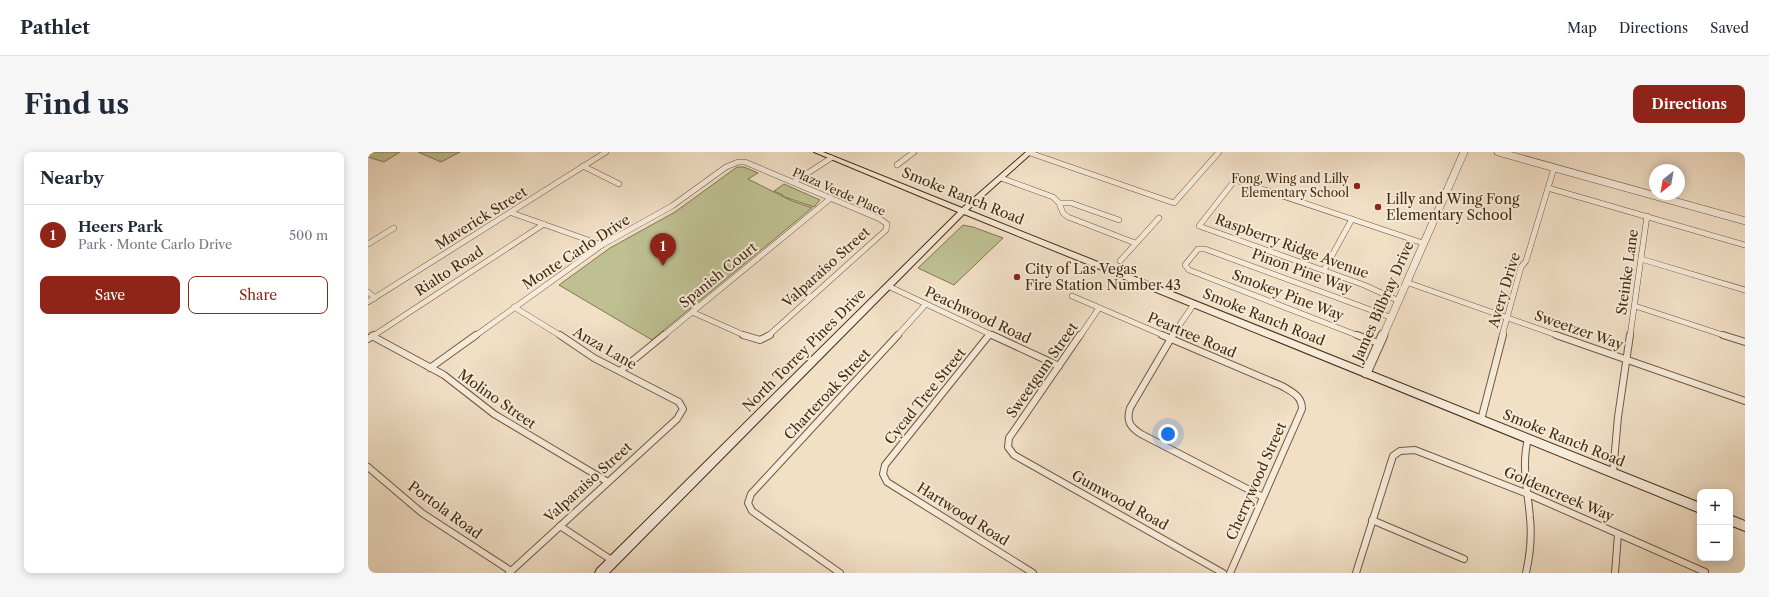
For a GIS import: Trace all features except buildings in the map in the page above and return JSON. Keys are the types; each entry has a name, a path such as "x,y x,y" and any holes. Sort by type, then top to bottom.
{"main road":[{"name":"Smoke Ranch Road","path":"817,152 1697,507"},
{"name":"North Torrey Pines Drive","path":"601,573 963,211 1030,152"},
{"path":"1733,521 1745,526"}],"street":[{"name":"Maverick Street","path":"368,302 512,213 606,152"},
{"path":"896,165 914,152"},
{"path":"1030,152 1174,203 1219,152"},
{"name":"James Bilbray Drive","path":"1366,373 1397,300 1464,152"},
{"path":"1498,152 1745,221"},
{"path":"794,182 831,158"},
{"name":"Plaza Verde Place","path":"738,162 745,162 794,182 880,219 887,224"},
{"name":"Monte Carlo Drive","path":"430,368 602,245 672,206 726,167 738,162"},
{"path":"583,166 619,184"},
{"name":"Avery Drive","path":"1481,420 1521,267 1526,261 1554,168"},
{"path":"1001,178 1053,198 1059,203 1063,213 1068,217 1135,243"},
{"name":"Raspberry Ridge Avenue","path":"1352,219 1235,180 1199,226 1324,270 1364,285 1397,300"},
{"path":"1548,188 1745,245"},
{"name":"Spanish Court","path":"620,371 831,198"},
{"path":"1059,203 1071,203 1119,220"},
{"path":"512,213 602,245"},
{"name":"Steinke Lane","path":"1613,473 1647,216"},
{"path":"1120,261 1159,218"},
{"path":"1324,270 1352,219 1423,243"},
{"name":"Rialto Road","path":"370,337 544,224"},
{"name":"Valparaiso Street","path":"692,312 744,335 760,340 773,333 790,318 886,230 887,224"},
{"path":"368,244 394,228"},
{"name":"Smokey Pine Way","path":"1205,248 1198,250 1186,265 1189,270 1378,343"},
{"name":"Pinon Pine Way","path":"1205,248 1390,317"},
{"path":"1641,259 1745,290"},
{"name":"Sweetzer Way","path":"1406,282 1745,401"},
{"name":"Peachwood Road","path":"888,286 1059,366"},
{"path":"368,292 375,298"},
{"name":"Peartree Road","path":"1072,296 1282,386 1297,395 1300,399"},
{"name":"Charteroak Street","path":"840,573 752,511 748,503 751,494 926,304"},
{"path":"1194,304 1170,339 1130,408 1127,416 1128,422 1130,427 1141,434 1263,497"},
{"path":"1635,306 1745,342"},
{"name":"Anza Lane","path":"514,307 550,328 594,358 679,402 683,409"},
{"name":"Sweetgum Street","path":"1008,447 1009,438 1099,308"},
{"name":"Cycad Tree Street","path":"883,474 884,465 990,334"},
{"name":"Molino Street","path":"370,337 444,375 494,414 530,437 608,482"},
{"name":"Cherrywood Street","path":"1230,573 1302,409 1300,399"},
{"name":"Valparaiso Street","path":"510,572 677,419 683,409"},
{"path":"1526,573 1531,556 1532,535 1524,462 1528,439"},
{"name":"Gumwood Road","path":"1008,447 1014,455 1223,573"},
{"name":"Goldencreek Way","path":"1372,520 1393,456 1400,451 1415,450 1528,494 1705,572"},
{"name":"Portola Road","path":"368,467 422,513 510,572"},
{"name":"Hartwood Road","path":"883,474 887,482 1033,573"},
{"path":"1356,573 1372,520 1464,559"},
{"path":"560,526 612,561"},
{"path":"1615,573 1618,534"}],"green space":[{"path":"368,152 400,152 384,162 368,157"},
{"path":"418,152 460,152 441,162"},
{"path":"737,167 744,167 758,173 748,179 792,201 812,208 652,340 559,285 610,248 675,212"},
{"path":"784,184 820,200 814,207 782,196 783,195 774,191"},
{"path":"963,225 1003,238 954,285 918,268"}],"place":[{"name":"Fong, Wing and Lilly Elementary School","path":"1357,186"},
{"name":"Lilly and Wing Fong Elementary School","path":"1378,207"},
{"name":"Heers Park","path":"663,266"},
{"name":"City of Las Vegas Fire Station Number 43","path":"1017,277"}]}
